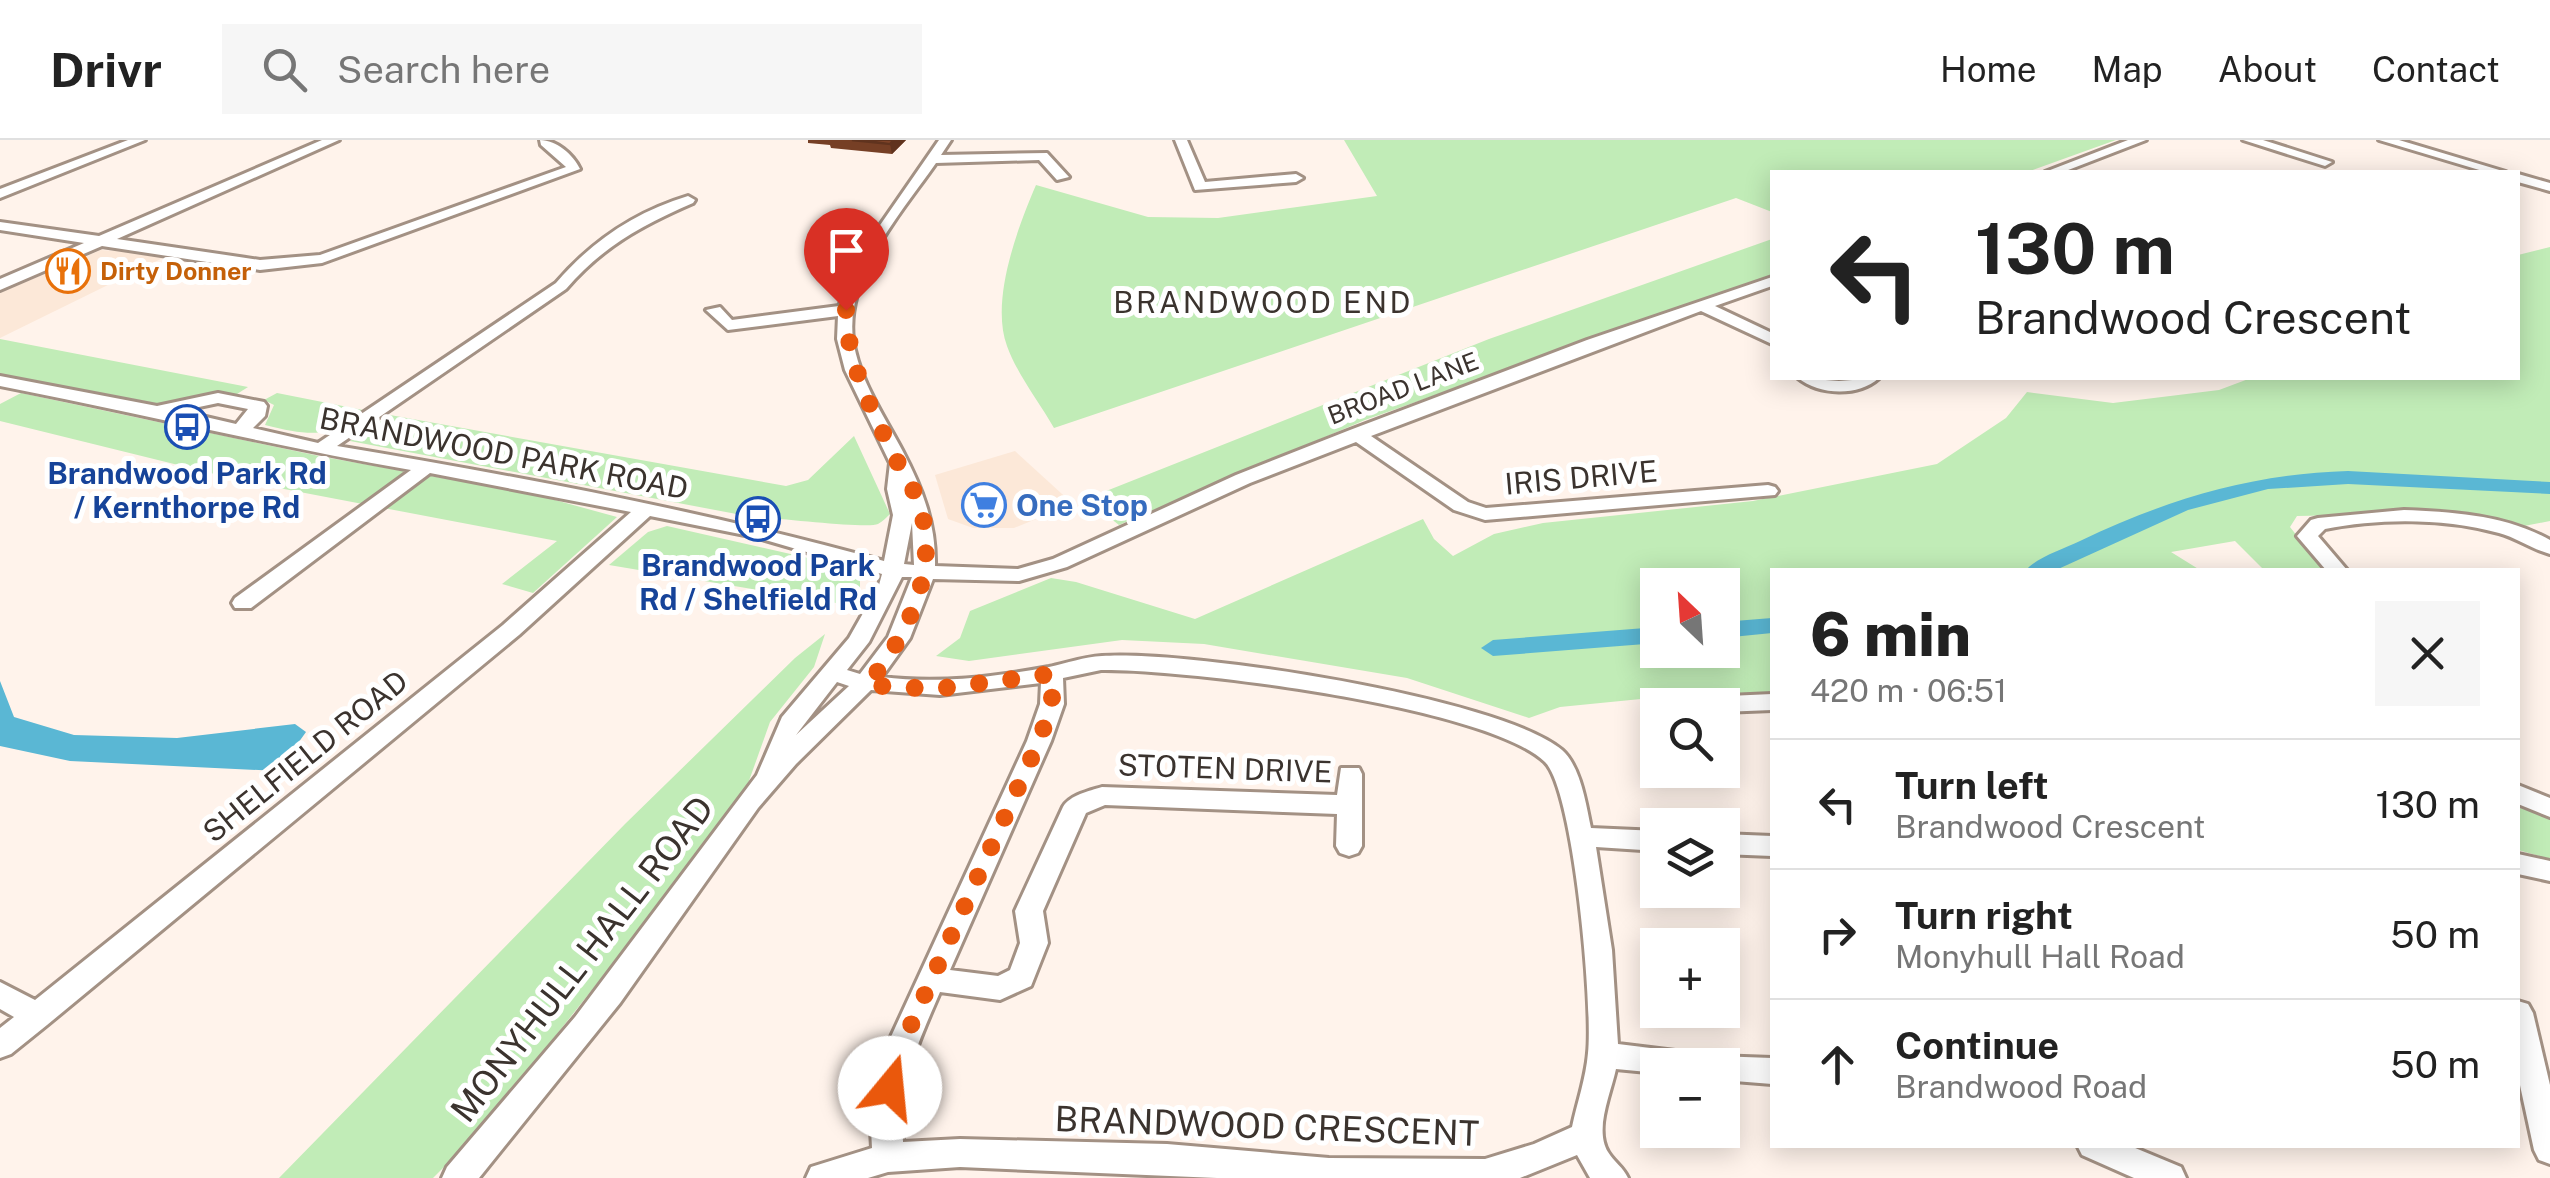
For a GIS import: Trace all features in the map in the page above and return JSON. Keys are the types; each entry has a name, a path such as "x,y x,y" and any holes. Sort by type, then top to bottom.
{"street":[{"path":"0,194 139,140"},
{"path":"0,285 333,140"},
{"path":"909,561 920,507 847,345 846,310 867,260 945,140"},
{"path":"1181,140 1200,188 1296,178"},
{"path":"2058,170 2140,140"},
{"path":"2249,140 2330,168"},
{"path":"2386,140 2492,170"},
{"path":"0,226 260,265 298,264 358,247 572,169 570,162 545,142"},
{"path":"933,159 1043,152 1062,178"},
{"path":"2294,162 2330,168"},
{"path":"2520,179 2550,187"},
{"path":"321,449 561,286 586,254 603,240 688,200"},
{"name":"BROAD LANE","path":"917,601 952,585 999,581 1060,563 1243,478 1770,281"},
{"path":"1700,305 1770,337"},
{"path":"714,310 728,325 846,310"},
{"path":"1814,380 1837,386 1868,380"},
{"name":"BRANDWOOD PARK ROAD","path":"0,382 156,411 321,449 428,466 909,561"},
{"name":"BRANDWOOD PARK ROAD","path":"156,411 218,398 258,406 256,416 240,431"},
{"name":"IRIS DRIVE","path":"1356,434 1460,506 1485,514 1768,491"},
{"path":"898,465 897,488 909,561"},
{"path":"243,604 428,466"},
{"name":"IRIS DRIVE","path":"1700,477 1714,496"},
{"name":"SHELFIELD ROAD","path":"0,1045 484,653 645,510"},
{"path":"2335,568 2307,536 2318,524 2360,519 2448,518 2545,538"},
{"name":"BROAD LANE","path":"909,561 1021,567 1060,563"},
{"name":"BROAD LANE","path":"909,561 1019,575"},
{"name":"MONYHULL HALL ROAD","path":"458,1178 512,1119 763,784 867,685 899,642 917,601 909,561"},
{"name":"MONYHULL HALL ROAD","path":"763,784 790,723 832,673 909,561"},
{"path":"832,673 867,685 936,689 1052,674 1100,663 1145,661 1324,686 1480,722 1544,746 1559,760 1566,776 1579,837 1604,998 1604,1055 1586,1136 1596,1164 1612,1178"},
{"path":"888,1156 886,1110 893,1065 1039,741 1052,704 1052,674"},
{"path":"1740,703 1770,702"},
{"name":"STOTEN DRIVE","path":"1349,846 1350,774"},
{"path":"2520,795 2550,808"},
{"name":"STOTEN DRIVE","path":"932,978 1000,988 1021,978 1034,943 1029,911 1076,807 1087,800 1102,796 1349,805"},
{"path":"1579,837 1640,840"},
{"path":"1740,845 1770,846"},
{"path":"2520,864 2550,872"},
{"path":"0,994 37,1016"},
{"path":"2520,1022 2550,1150"},
{"path":"1604,1055 1640,1059"},
{"path":"1740,1068 1770,1071"},
{"name":"BRANDWOOD CRESCENT","path":"822,1178 888,1156 960,1153 1167,1159 1329,1173 1485,1174 1540,1157 1586,1136"},
{"path":"2100,1148 2170,1178"}],"shaded area":[{"path":"101,250 169,255 0,338 0,293"},
{"path":"1015,451 1073,504 1014,528 973,528 948,519 935,475"}],"green space":[{"path":"1344,140 2116,140 2033,170 1770,170 1770,211 1736,198 1054,428 1016,367 1003,328 1004,286 1021,221 1036,185 1148,217 1218,218 1377,196"},
{"path":"1770,240 1770,277 1365,420 1119,525 1086,499 1489,339"},
{"path":"2550,247 2550,521 2524,526 2458,513 2297,516 2290,527 2322,568 2262,568 2235,541 2171,552 2197,568 1770,568 1770,694 1740,695 1740,688 1640,688 1640,699 1560,707 1529,718 1407,678 1204,644 1122,640 969,661 936,656 960,638 970,611 1051,578 1195,619 1423,519 1434,539 1453,556 1494,534 1543,523 1753,501 1937,464 2006,418 2027,392 2113,403 2219,390 2246,380 2520,380 2520,254"},
{"path":"0,339 248,387 237,394 160,404 0,374"},
{"path":"21,393 324,457 533,494 617,517 533,593 502,584 557,541 247,482 0,421 0,404"},
{"path":"277,393 373,412 333,430 309,433 282,429 265,425 274,405 264,400"},
{"path":"390,415 786,486 808,480 854,436 890,514 870,525 747,516 350,441"},
{"path":"667,526 852,568 860,578 860,591 842,604 609,565 648,532"},
{"path":"825,634 814,667 770,722 745,792 710,841 480,1131 433,1178 279,1178 625,824 795,658"},
{"path":"2520,802 2550,815 2550,859 2520,851"}],"water":[{"path":"0,681 14,717 74,735 177,738 295,724 306,732 278,771 70,761 0,746"}],"building":[{"path":"852,140 894,140 890,144"}],"waterway":[{"path":"2042,568 2180,505 2268,483 2348,477 2550,488"},
{"path":"1740,629 1770,626"},
{"path":"1493,648 1640,636"}],"place":[{"name":"Dirty Donner","path":"68,271"},
{"name":"Brandwood Park Rd / Kernthorpe Rd","path":"187,427"},
{"name":"One Stop","path":"984,505"},
{"name":"Brandwood Park Rd / Shelfield Rd","path":"758,519"}],"district":[{"name":"BRANDWOOD END","path":"1263,302"}],"route":[{"path":"846,310 847,345 920,507 926,558 917,601 899,642 867,685 936,689 1052,674 1052,704 1039,741 1000,835 893,1065 890,1088"}]}
